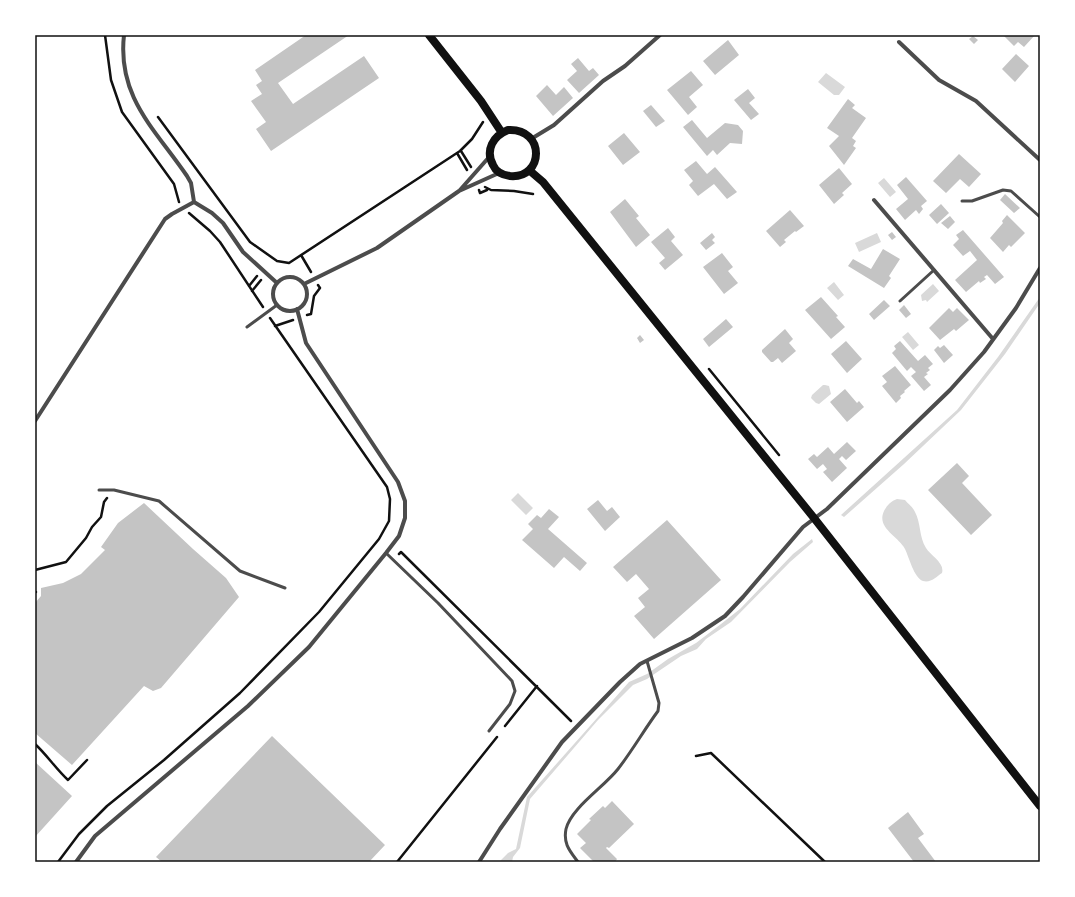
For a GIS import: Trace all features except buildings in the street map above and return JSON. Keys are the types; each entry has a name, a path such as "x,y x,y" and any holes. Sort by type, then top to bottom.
{"main road":[{"path":"429,35 491,116 502,133"},
{"path":"508,130 521,131 531,139 535,145 536,159 529,170 522,175 514,177 506,176 496,171 490,160 491,144 495,138 508,130"},
{"path":"529,170 543,182 814,518 1040,806"}],"street":[{"path":"124,35 122,51 125,76 134,99 155,132 188,176 194,202 212,213 223,223 244,252 277,283"},
{"path":"531,139 554,125 603,80 625,66 660,35"},
{"path":"899,42 939,80 976,101 1040,160"},
{"path":"459,191 490,156"},
{"path":"304,284 377,248 459,191 499,172"},
{"path":"874,200 993,339"},
{"path":"35,421 165,219 194,202"},
{"path":"479,862 500,829 562,742 620,682 640,664 692,638 725,616 803,527 827,509 950,390 984,352 1016,308 1040,268"},
{"path":"289,277 300,280 304,284 306,290 305,301 297,309 286,310 277,305 273,296 273,290 277,283 284,278 289,277"},
{"path":"76,862 95,836 248,706 309,647 399,536 405,518 405,501 398,482 306,343 297,309"}],"lane":[{"path":"962,201 972,201 1003,190 1011,190 1040,217"},
{"path":"900,301 934,270"},
{"path":"247,327 277,305"},
{"path":"98,490 114,490 160,502 240,571 285,588"},
{"path":"386,553 438,603 512,681 515,691 510,704 488,731"},
{"path":"578,862 569,850 565,841 566,829 570,817 617,770 658,710 659,703 647,661"}],"path":[{"path":"58,862 79,834 107,806 164,760 245,688 319,612 379,539 390,521 390,499 388,487 275,326 220,242 178,201 174,184 122,112 111,80 105,35"},
{"path":"158,117 250,242 279,263 289,263 460,151 472,139 481,124 491,116"},
{"path":"275,326 311,314 314,296 320,288 301,255"},
{"path":"35,570 66,562 86,538 92,526 101,517 104,502 108,495 114,490"},
{"path":"393,560 401,552 537,686 577,728"},
{"path":"397,862 537,686"},
{"path":"35,744 68,780 86,760"},
{"path":"696,756 711,753 825,862"}],"shaded area":[{"path":"826,73 845,87 839,95 834,95 818,82"},
{"path":"884,178 896,192 890,197 878,183"},
{"path":"877,233 881,242 859,252 855,243"},
{"path":"834,282 844,295 838,300 827,288"},
{"path":"933,284 939,291 927,302 926,300 922,301 921,295"},
{"path":"1040,297 1040,303 1005,354 961,410 904,464 844,517 841,515 957,410 998,357"},
{"path":"908,332 919,345 913,350 902,337"},
{"path":"823,385 829,386 831,394 819,404 811,398 812,395"},
{"path":"518,493 533,508 526,515 511,500"},
{"path":"897,499 905,500 912,507 917,516 921,535 926,548 940,563 942,573 931,580 923,581 917,576 902,544 885,527 882,517 884,511 891,502"},
{"path":"812,539 813,542 790,562 731,622 706,639 697,649 681,656 647,679 633,685 598,720 530,799 520,848 513,857 512,862 499,862 508,853 516,849 527,797 629,682 647,674 668,659 696,643 721,624 740,609 793,554"}]}
